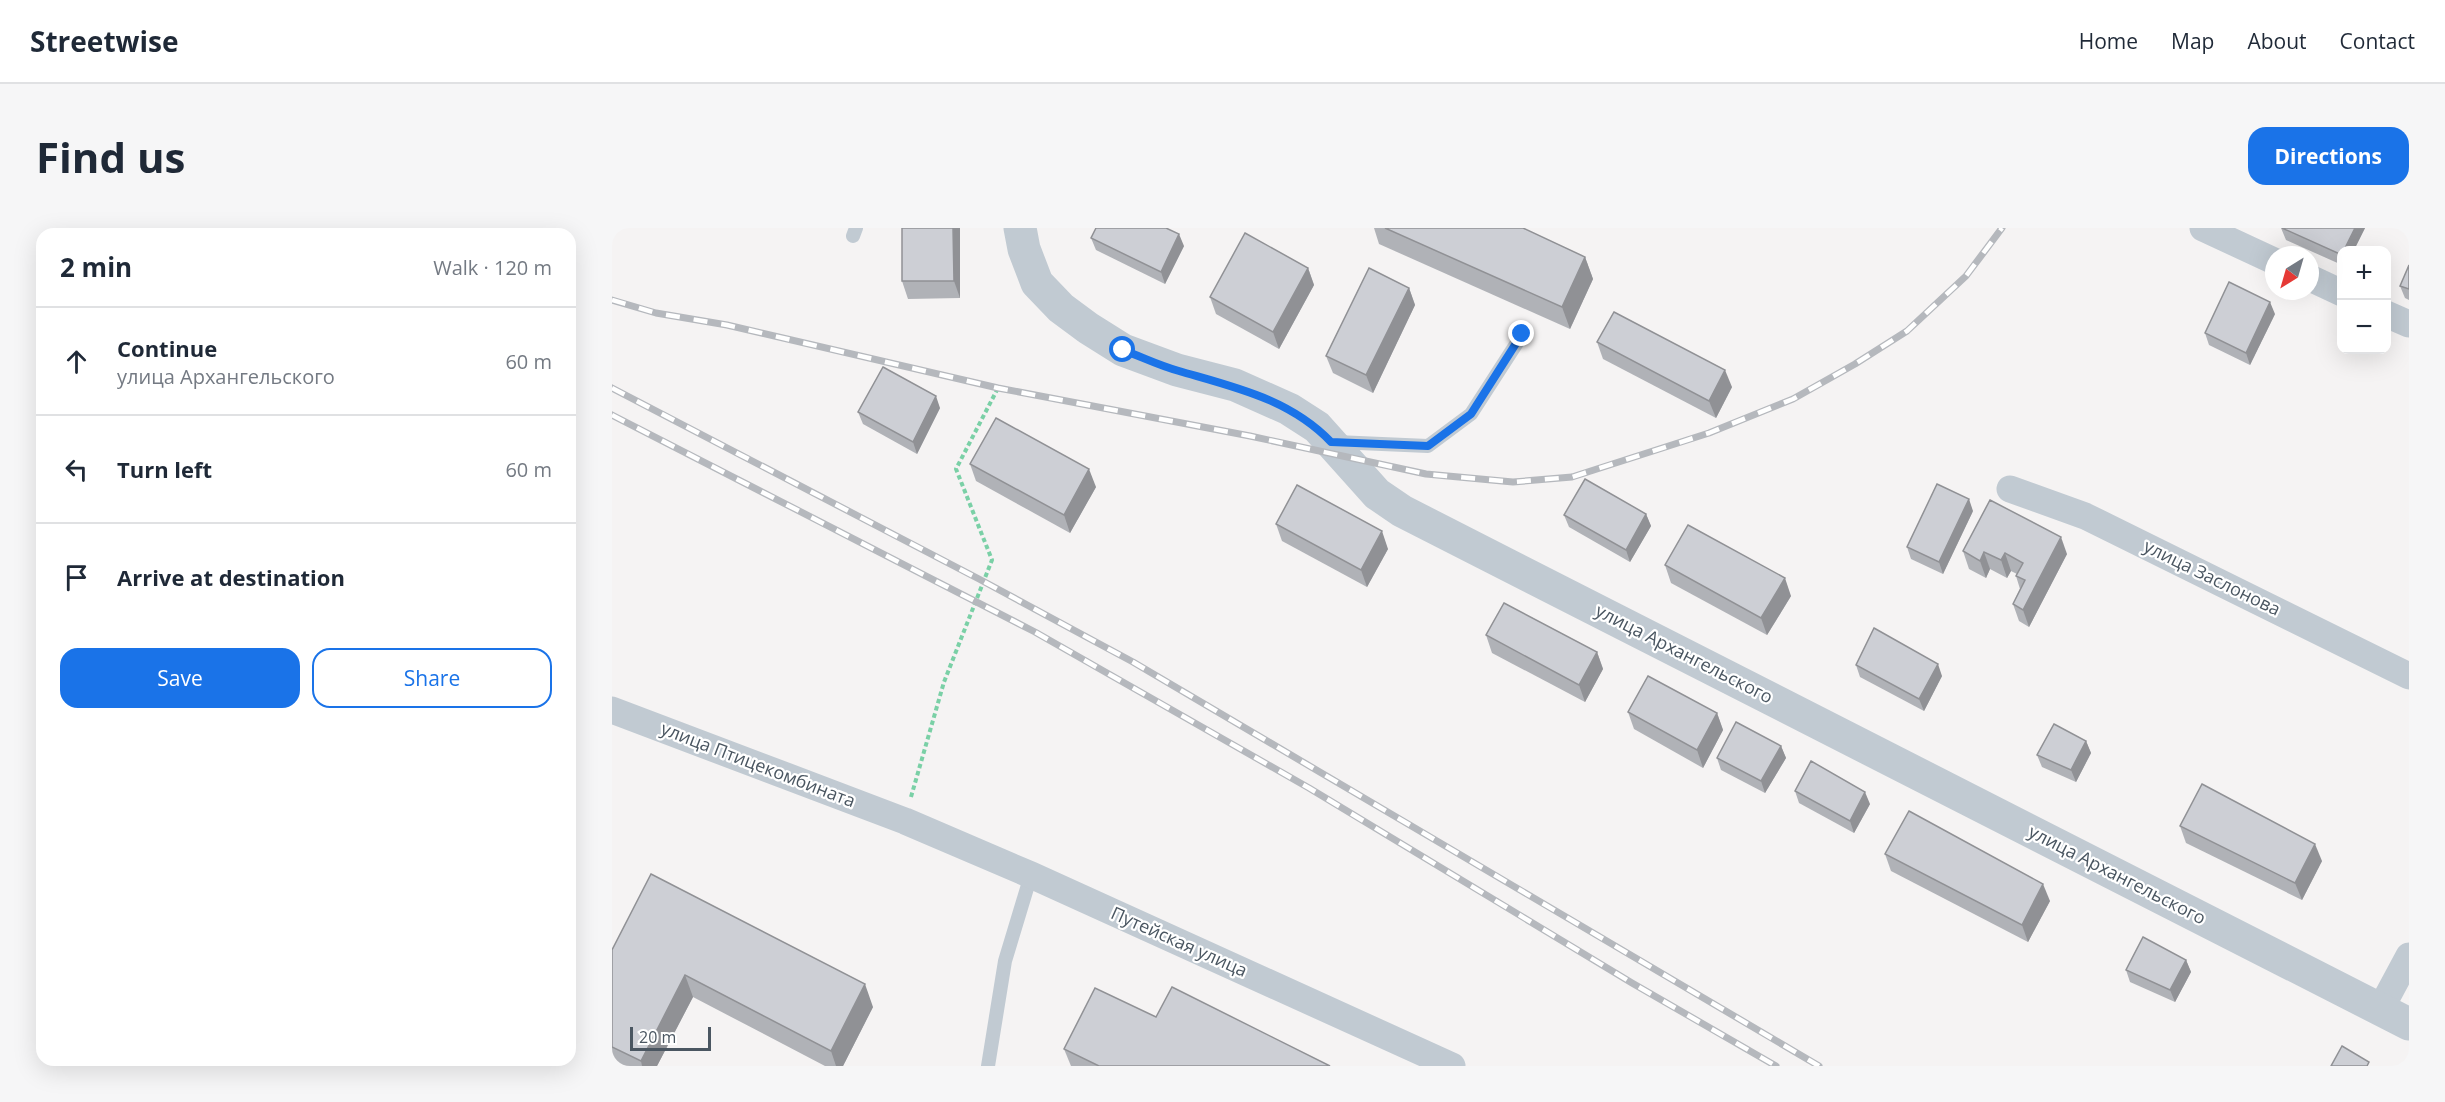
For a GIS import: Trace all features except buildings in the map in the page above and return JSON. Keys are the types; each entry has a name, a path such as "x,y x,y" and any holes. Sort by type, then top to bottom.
{"street":[{"name":"улица Архангельского","path":"1020,228 1023,249 1037,283 1061,308 1123,350 1177,370 1234,385 1289,409 1317,427 1377,494 1402,511 2409,1024"},
{"path":"2203,228 2265,257"},
{"path":"2319,282 2337,291"},
{"path":"2391,316 2409,324"},
{"name":"улица Заслонова","path":"2010,489 2085,516 2409,676"},
{"name":"улица Птицекомбината","path":"612,710 905,821"},
{"name":"Путейская улица","path":"905,821 1031,875 1452,1066"},
{"path":"2380,1010 2409,956"}],"lane":[{"path":"1331,442 1428,446 1471,414 1522,334"},
{"path":"988,1066 1005,961 1031,875"}],"path":[{"path":"905,821 944,682 992,560 956,469 998,388"}],"railway":[{"path":"612,300 656,313 727,325 998,388 1250,436 1426,474 1513,482 1572,477 1709,433 1793,399 1907,331 1966,276 2002,228"},
{"path":"612,388 1133,662 1819,1066"},
{"path":"612,415 1035,632 1309,788 1632,983 1776,1066"}],"route":[{"path":"1123,350 1177,370 1234,385 1289,409 1317,427 1331,442 1428,446 1471,414 1522,334"}]}
